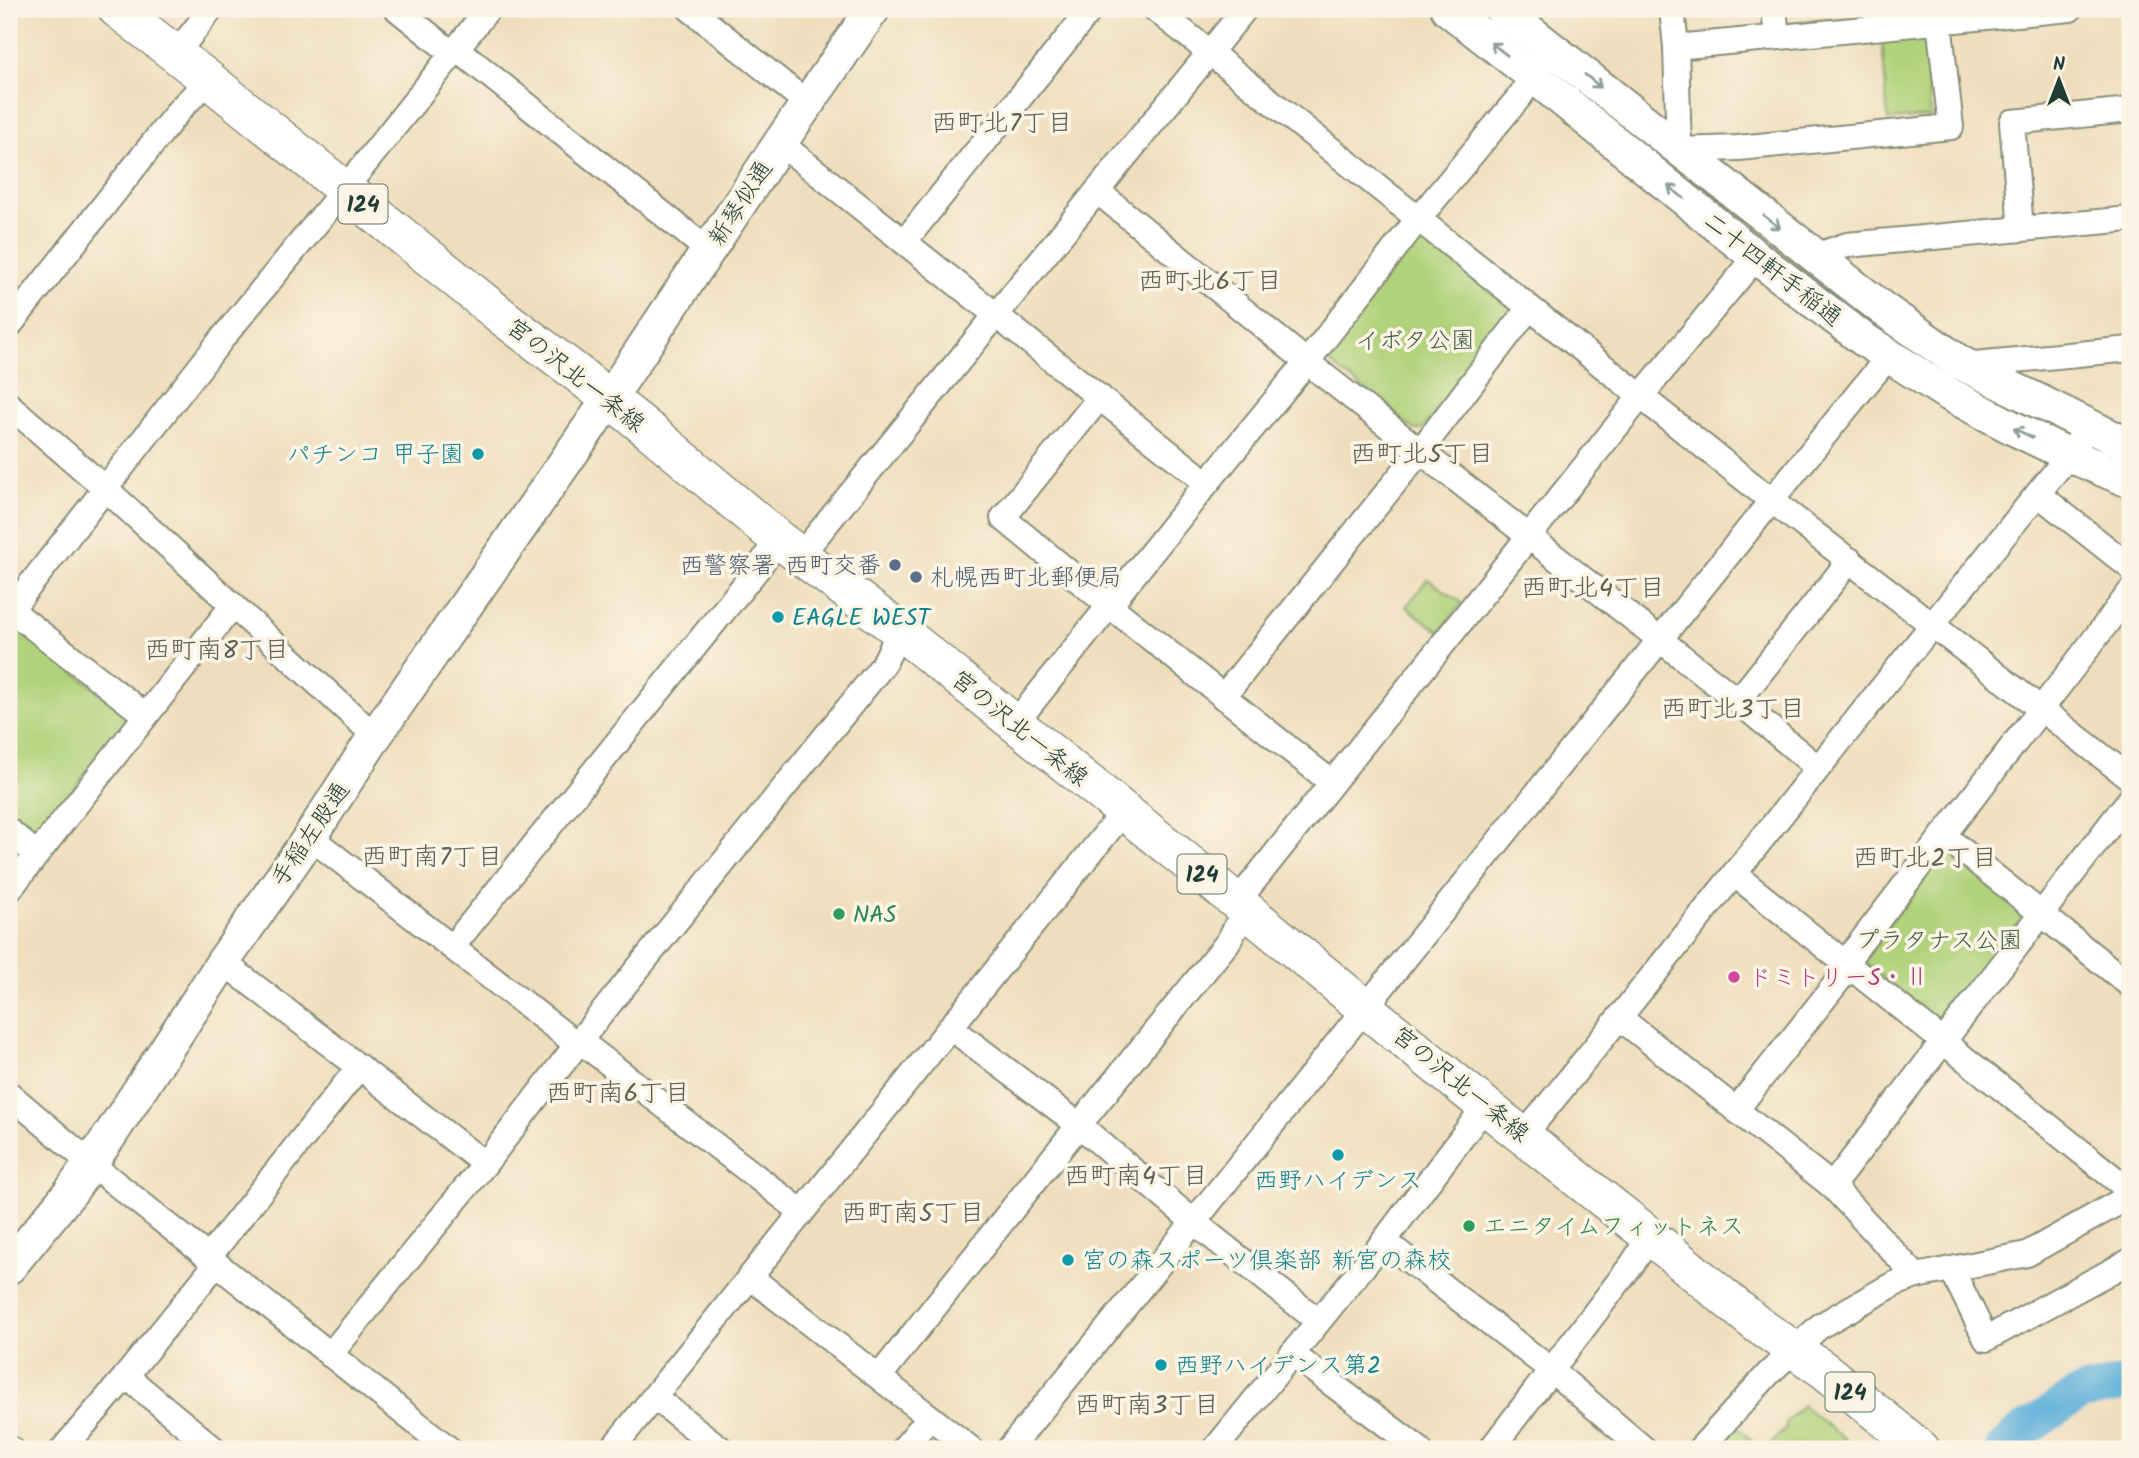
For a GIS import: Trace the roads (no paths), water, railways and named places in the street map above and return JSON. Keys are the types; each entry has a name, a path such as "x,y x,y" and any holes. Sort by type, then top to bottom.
{"main road":[{"name":"宮の沢北一条線","path":"117,9 1242,905 1366,1009 1758,1325 1824,1370 1913,1443"}],"street":[{"path":"176,54 211,9"},
{"path":"397,9 709,251"},
{"path":"145,715 10,611 221,340 488,9"},
{"path":"690,9 807,103"},
{"name":"新琴似通","path":"609,399 873,9"},
{"path":"904,242 1091,9"},
{"path":"1155,9 1640,396 2130,778"},
{"path":"452,947 759,568 790,547 996,314 1245,9"},
{"name":"二十四軒手稲通","path":"1448,9 1756,257 1863,339 1947,393 2069,455 2130,481"},
{"name":"二十四軒手稲通","path":"1501,9 1815,256 1964,365 2130,446"},
{"path":"1672,9 1676,47 1679,150 1738,148 1951,127 1939,22"},
{"path":"1774,9 1777,37"},
{"path":"1676,47 2070,9"},
{"path":"1014,725 1307,362 1418,219 1521,95 1532,75 1554,50"},
{"path":"9,326 180,109 209,80"},
{"path":"2021,229 2012,122 2130,110"},
{"path":"780,143 1207,483"},
{"path":"1097,191 1307,362 1738,701 1818,768"},
{"path":"1815,256 1847,245 2130,219"},
{"path":"879,1377 1228,943 1242,905 1331,782 1640,396 1756,257"},
{"path":"1223,696 1421,450 1529,308"},
{"path":"1964,365 2130,349"},
{"path":"1009,1449 1195,1223 1889,356"},
{"path":"1100,397 1003,518 1331,782"},
{"name":"手稲左股通","path":"9,1267 72,1190 111,1134 375,736 609,399"},
{"path":"9,405 105,488 375,736"},
{"path":"1524,1135 2038,494 2088,427"},
{"path":"2038,494 2130,566"},
{"path":"1738,701 1850,559"},
{"path":"1736,1110 1942,835 2043,709 2130,592"},
{"path":"9,890 233,606"},
{"path":"330,1355 883,665 900,631"},
{"path":"1832,1186 2130,799"},
{"path":"612,1449 1124,811"},
{"path":"9,831 36,854"},
{"path":"1942,835 2130,985"},
{"path":"310,837 570,1039 589,1048 802,1212"},
{"path":"1700,1449 1769,1373 1820,1326 1892,1285 1916,1276 2026,1254 2130,1193 1734,874"},
{"path":"223,962 485,1164"},
{"path":"1620,1018 1832,1186 1916,1276"},
{"path":"950,1027 1079,1125 1195,1223 1318,1321"},
{"path":"63,1449 126,1376 359,1067"},
{"path":"9,1094 90,1163 449,1449"},
{"path":"1215,1449 1384,1241 1486,1105"},
{"path":"1491,1449 1633,1263 1650,1236"},
{"path":"1384,1241 1550,1369 1644,1449"},
{"path":"1952,1270 1986,1339 2130,1261"},
{"path":"750,1277 971,1449"},
{"path":"1292,1354 1419,1449"},
{"path":"126,1376 214,1449"},
{"path":"654,1397 721,1449"},
{"path":"903,1449 930,1416"}],"waterway":[{"path":"2002,1449 2018,1434 2079,1394 2130,1382"}],"place":[{"name":"パチンコ 甲子園","path":"478,454"},
{"name":"西警察署 西町交番","path":"895,565"},
{"name":"札幌西町北郵便局","path":"916,577"},
{"name":"EAGLE WEST","path":"778,617"},
{"name":"NAS","path":"839,914"},
{"name":"ドミトリーS・Ⅱ","path":"1734,977"},
{"name":"西野ハイデンス","path":"1338,1155"},
{"name":"エニタイムフィットネス","path":"1469,1226"},
{"name":"宮の森スポーツ倶楽部 新宮の森校","path":"1068,1260"},
{"name":"西野ハイデンス第2","path":"1161,1365"}],"district":[{"name":"西町北7丁目","path":"1002,122"},
{"name":"西町北6丁目","path":"1210,280"},
{"name":"西町北5丁目","path":"1422,453"},
{"name":"西町北4丁目","path":"1593,587"},
{"name":"西町南8丁目","path":"217,649"},
{"name":"西町北3丁目","path":"1733,708"},
{"name":"西町南7丁目","path":"432,856"},
{"name":"西町北2丁目","path":"1925,857"},
{"name":"西町南6丁目","path":"618,1092"},
{"name":"西町南4丁目","path":"1136,1175"},
{"name":"西町南5丁目","path":"913,1212"},
{"name":"西町南3丁目","path":"1147,1404"}],"park label":[{"name":"イボタ公園","path":"1415,340"},
{"name":"プラタナス公園","path":"1939,940"}]}
